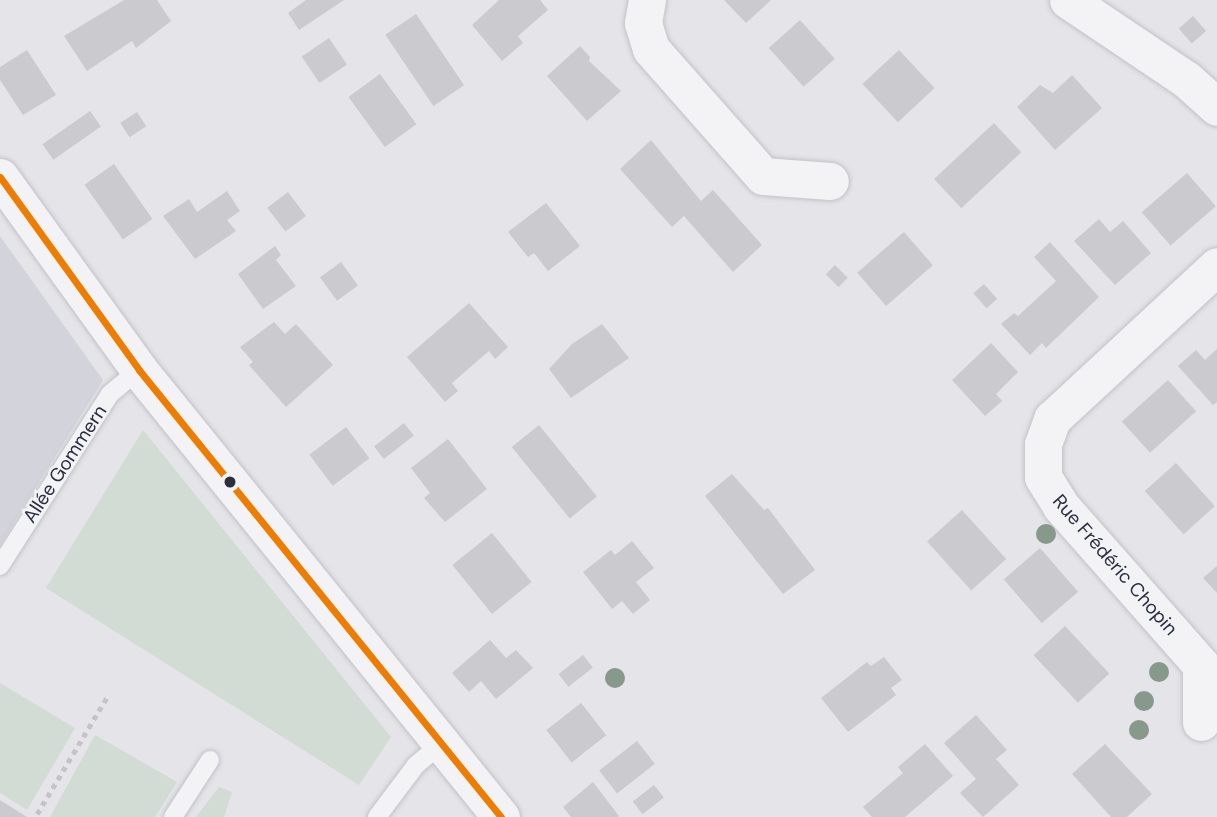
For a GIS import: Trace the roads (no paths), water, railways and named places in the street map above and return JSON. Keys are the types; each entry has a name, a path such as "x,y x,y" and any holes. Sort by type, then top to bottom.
{"street":[{"path":"646,0 643,23 651,49 763,176 830,181"},
{"path":"1069,0 1187,80 1217,107"},
{"path":"0,177 139,370 501,817"},
{"name":"Rue Frédéric Chopin","path":"1201,722 1201,665 1061,506 1043,477 1044,444 1052,419 1217,266"}],"lane":[{"name":"Allée Gommern","path":"0,566 110,394 139,370"},
{"path":"377,817 416,765 442,743"},
{"path":"173,817 210,760"}]}
